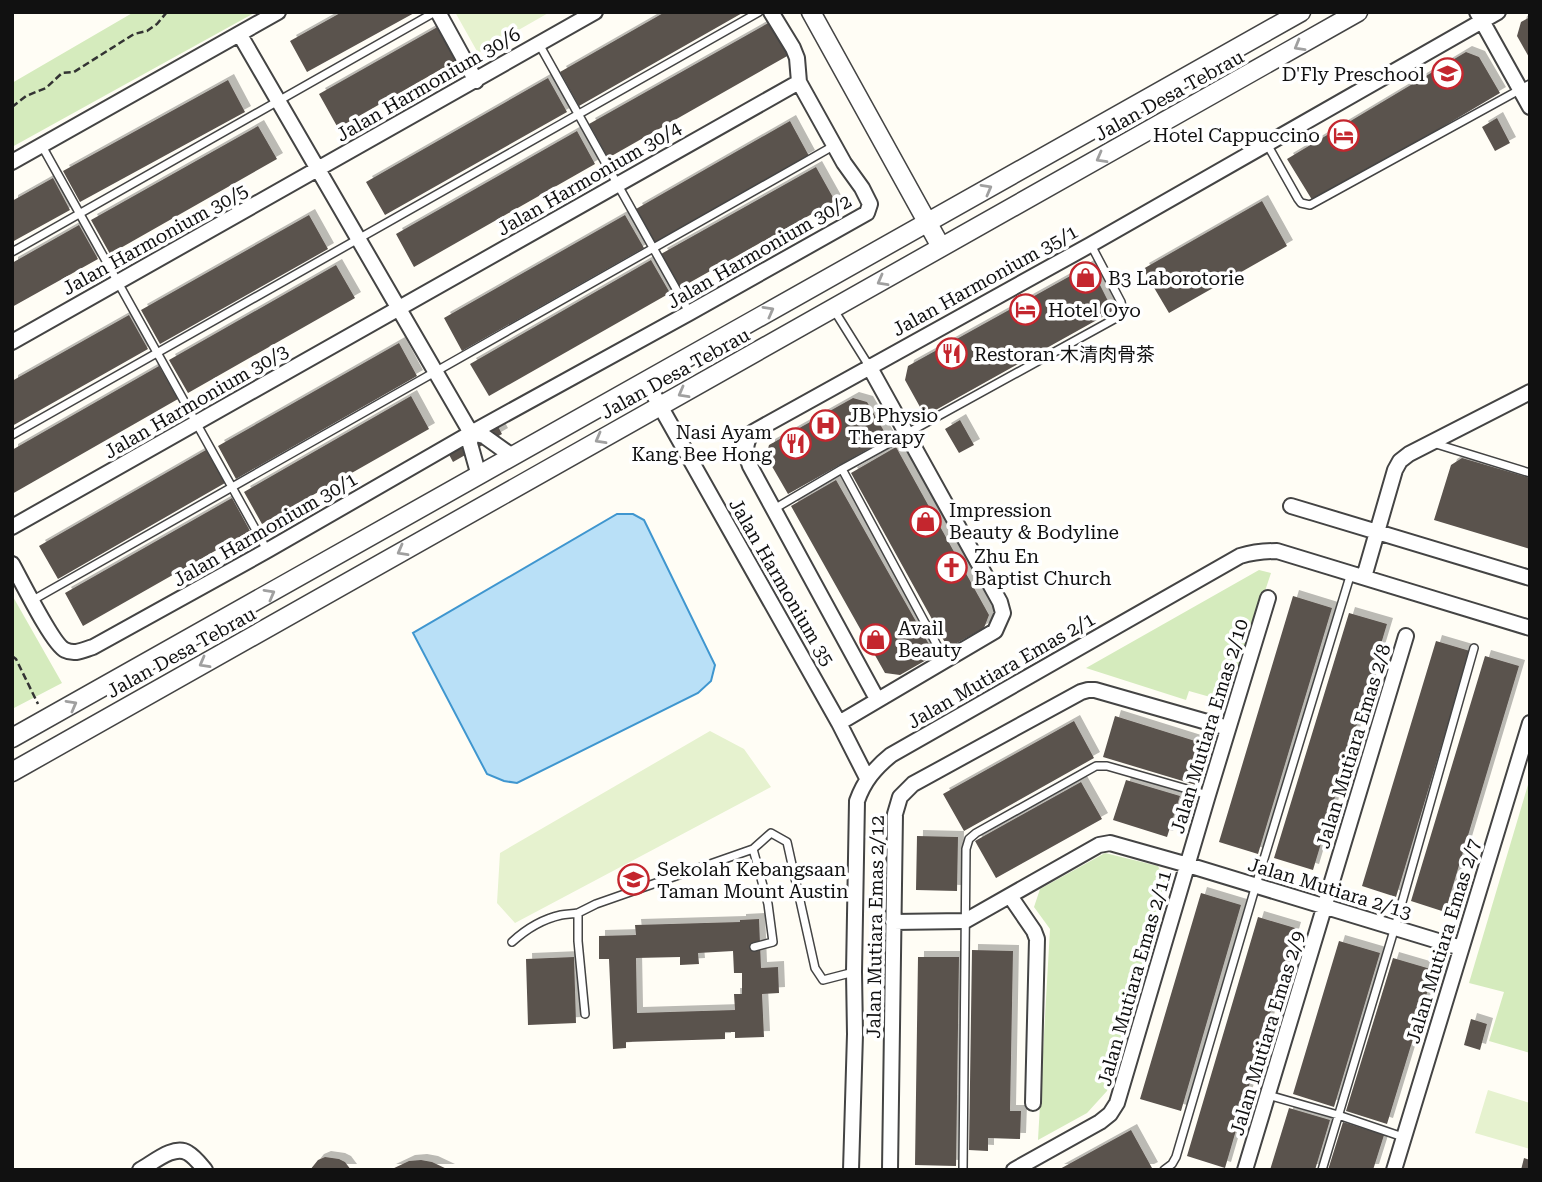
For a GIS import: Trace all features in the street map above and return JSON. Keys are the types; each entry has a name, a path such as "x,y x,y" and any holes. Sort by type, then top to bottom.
{"street":[{"path":"12,162 278,12"},
{"path":"437,12 475,81"},
{"name":"Jalan Harmonium 30/6","path":"317,169 594,12"},
{"name":"Jalan Harmonium 30/2","path":"471,433 867,213 870,204 799,82 797,58 793,48 771,12"},
{"path":"811,12 941,247"},
{"name":"Jalan Desa Tebrau","path":"12,738 1301,12"},
{"name":"Jalan Desa Tebrau","path":"12,772 1358,12"},
{"name":"Jalan Harmonium 35/1","path":"877,699 746,456 748,439 753,432 1267,144 1479,17 1498,12"},
{"path":"1479,17 1525,87 1530,107"},
{"path":"240,35 471,433 470,444 479,476"},
{"path":"1229,52 1244,77"},
{"name":"Jalan Harmonium 30/4","path":"399,309 799,82"},
{"name":"Jalan Harmonium 30/5","path":"12,341 317,169"},
{"name":"Jalan Harmonium 30/3","path":"12,527 399,309"},
{"path":"839,723 995,631 1003,613 1000,602 869,366"},
{"name":"Jalan Harmonium 35","path":"646,381 839,723 867,778"},
{"path":"1358,575 1377,531 1397,466 1404,457 1530,392"},
{"path":"471,433 484,436 512,456"},
{"name":"Jalan Harmonium 30/1","path":"33,600 52,636 63,650 75,653 93,647 471,433"},
{"path":"1291,506 1530,578"},
{"name":"Jalan Mutiara Emas 2/1","path":"851,1170 856,813 857,801 867,778 878,765 891,755 1240,556 1277,551 1530,628"},
{"path":"12,564 33,600"},
{"name":"Jalan Mutiara Emas 2/10","path":"1188,864 1268,598"},
{"name":"Jalan Mutiara Emas 2/8","path":"1325,907 1406,636"},
{"name":"Jalan Mutiara Emas 2/12","path":"890,1170 895,814 900,797 913,784 1088,690 1228,728"},
{"name":"Jalan Mutiara Emas 2/7","path":"1394,1170 1530,723"},
{"name":"Jalan Mutiara 2/13","path":"965,920 1099,845 1114,843 1461,948"},
{"name":"Jalan Mutiara Emas 2/11","path":"1022,1168 1100,1122 1114,1109 1188,864"},
{"path":"1010,896 1037,939 1033,1103"},
{"name":"Jalan Mutiara Emas 2/9","path":"1245,1170 1325,907"},
{"path":"893,922 965,920"},
{"path":"140,1170 175,1150 184,1150 205,1170"}],"lane":[{"path":"12,252 437,12"},
{"path":"12,435 759,12"},
{"path":"539,44 690,313"},
{"path":"1267,144 1298,199 1301,203 1310,205 1525,87"},
{"path":"33,600 835,145"},
{"path":"42,146 268,550"},
{"path":"774,509 1118,317 1123,311 1121,302 1090,244"},
{"path":"833,308 869,366"},
{"path":"1430,442 1530,473"},
{"path":"842,469 946,661"},
{"path":"1164,1170 1170,1167 1176,1157 1256,886 1358,575"},
{"path":"1322,1170 1395,927 1474,648"},
{"path":"963,1170 966,849 969,839 1093,768 1103,766 1208,795"},
{"path":"512,942 540,923 562,915 578,913 596,904 753,849 771,833 787,842 816,968 823,980 854,972"},
{"path":"753,849 768,904 774,942 754,947"},
{"path":"578,913 585,1014"},
{"path":"1268,1095 1404,1137"}],"path":[{"path":"12,107 26,96 46,88 62,73 74,72 134,34 147,31 167,12"},
{"path":"12,656 46,719"}],"green space":[{"path":"134,12 256,12 12,147 12,83"},
{"path":"455,12 550,12 478,53"},
{"path":"1259,570 1271,573 1228,702 1189,691 1186,700 1086,668"},
{"path":"12,595 62,683 14,708 12,706"},
{"path":"710,731 744,749 771,787 515,923 497,903 500,853"},
{"path":"1530,778 1530,1053 1489,1041 1504,992 1469,983"},
{"path":"1105,853 1158,866 1166,884 1107,1091 1087,1113 1038,1140 1050,929 1034,907 1040,889"},
{"path":"1488,1090 1530,1103 1530,1149 1475,1133"}],"water":[{"path":"617,514 633,514 644,520 715,665 711,681 698,693 517,783 487,774 413,633"}],"building":[{"path":"342,12 416,12 307,72 290,41"},
{"path":"665,12 744,12 579,106 560,72"},
{"path":"1530,17 1530,59 1517,36 1521,22"},
{"path":"770,22 789,55 608,158 589,124"},
{"path":"441,25 459,59 338,128 319,94"},
{"path":"1466,52 1479,57 1500,93 1314,203 1287,159"},
{"path":"548,78 567,112 385,215 366,182"},
{"path":"228,80 245,112 80,202 63,171"},
{"path":"1497,118 1510,143 1495,151 1482,127"},
{"path":"790,121 809,156 655,243 636,209"},
{"path":"258,126 277,159 110,254 91,220"},
{"path":"577,131 595,164 414,267 396,234"},
{"path":"816,167 835,201 680,288 661,254"},
{"path":"53,178 70,210 12,242 12,201"},
{"path":"1262,201 1287,246 1169,313 1143,269"},
{"path":"309,215 328,249 160,344 141,310"},
{"path":"625,215 644,248 462,351 444,318"},
{"path":"79,225 98,259 12,307 12,263"},
{"path":"651,260 670,293 489,396 470,364"},
{"path":"336,265 355,298 188,393 169,360"},
{"path":"1090,265 1113,311 925,416 905,380 908,366"},
{"path":"129,315 148,349 12,426 12,381"},
{"path":"399,343 417,376 236,479 218,446"},
{"path":"159,366 178,399 12,494 12,450"},
{"path":"411,396 429,429 262,524 244,492"},
{"path":"853,398 867,402 888,438 788,494 766,456 769,445"},
{"path":"960,420 974,445 959,453 945,429"},
{"path":"495,421 502,434 453,462 446,449"},
{"path":"896,447 989,615 984,628 948,648 851,473"},
{"path":"206,450 225,483 58,579 39,546"},
{"path":"1462,458 1530,478 1530,549 1434,520 1451,465"},
{"path":"836,480 935,655 900,675 885,673 791,506"},
{"path":"232,498 250,531 83,626 65,593"},
{"path":"1293,596 1332,608 1258,854 1219,842"},
{"path":"1349,613 1387,624 1313,870 1274,858"},
{"path":"1436,641 1470,651 1396,897 1362,886"},
{"path":"1485,656 1519,666 1445,912 1411,901"},
{"path":"1115,716 1208,745 1196,785 1103,757"},
{"path":"1074,721 1094,758 964,831 943,794"},
{"path":"1126,780 1180,796 1167,837 1113,820"},
{"path":"1081,782 1102,819 996,878 975,841"},
{"path":"917,836 958,837 957,891 916,890"},
{"path":"1201,893 1241,905 1181,1111 1140,1099"},
{"path":"1258,917 1295,928 1225,1168 1187,1156"},
{"path":"759,919 761,968 778,967 779,993 762,994 764,1037 735,1038 735,1032 725,1032 725,1039 626,1042 626,1048 613,1049 609,959 599,959 599,936 636,935 635,925","holes":["733,951 734,973 742,973 742,994 734,994 735,1010 637,1013 636,958 680,957 680,965 699,964 698,953"]},
{"path":"1339,941 1380,953 1334,1107 1293,1094"},
{"path":"972,950 1013,951 1010,1111 1021,1111 1020,1139 988,1138 988,1151 969,1150"},
{"path":"574,957 576,1023 528,1025 526,959"},
{"path":"918,957 959,957 956,1166 915,1165"},
{"path":"1393,958 1434,970 1387,1124 1346,1111"},
{"path":"1471,1019 1487,1024 1480,1050 1464,1045"},
{"path":"1289,1108 1330,1120 1315,1170 1270,1170"},
{"path":"1343,1122 1384,1135 1373,1170 1328,1170"},
{"path":"1131,1130 1152,1168 1058,1170"},
{"path":"325,1157 345,1162 351,1170 310,1170 318,1160"},
{"path":"1524,1158 1530,1160 1530,1170 1521,1170"},
{"path":"421,1160 449,1170 390,1170 409,1161"}],"place":[{"name":"D'Fly Preschool","path":"1448,74"},
{"name":"Hotel Cappuccino","path":"1343,135"},
{"name":"B3 Laborotorie","path":"1085,278"},
{"name":"Hotel Oyo","path":"1025,310"},
{"name":"Restoran 木清肉骨茶","path":"951,354"},
{"name":"JB Physio Therapy","path":"825,426"},
{"name":"Nasi Ayam Kang Bee Hong","path":"795,443"},
{"name":"Impression Beauty & Bodyline","path":"926,521"},
{"name":"Zhu En Baptist Church","path":"951,567"},
{"name":"Avail Beauty","path":"875,639"},
{"name":"Sekolah Kebangsaan Taman Mount Austin","path":"634,880"}]}
